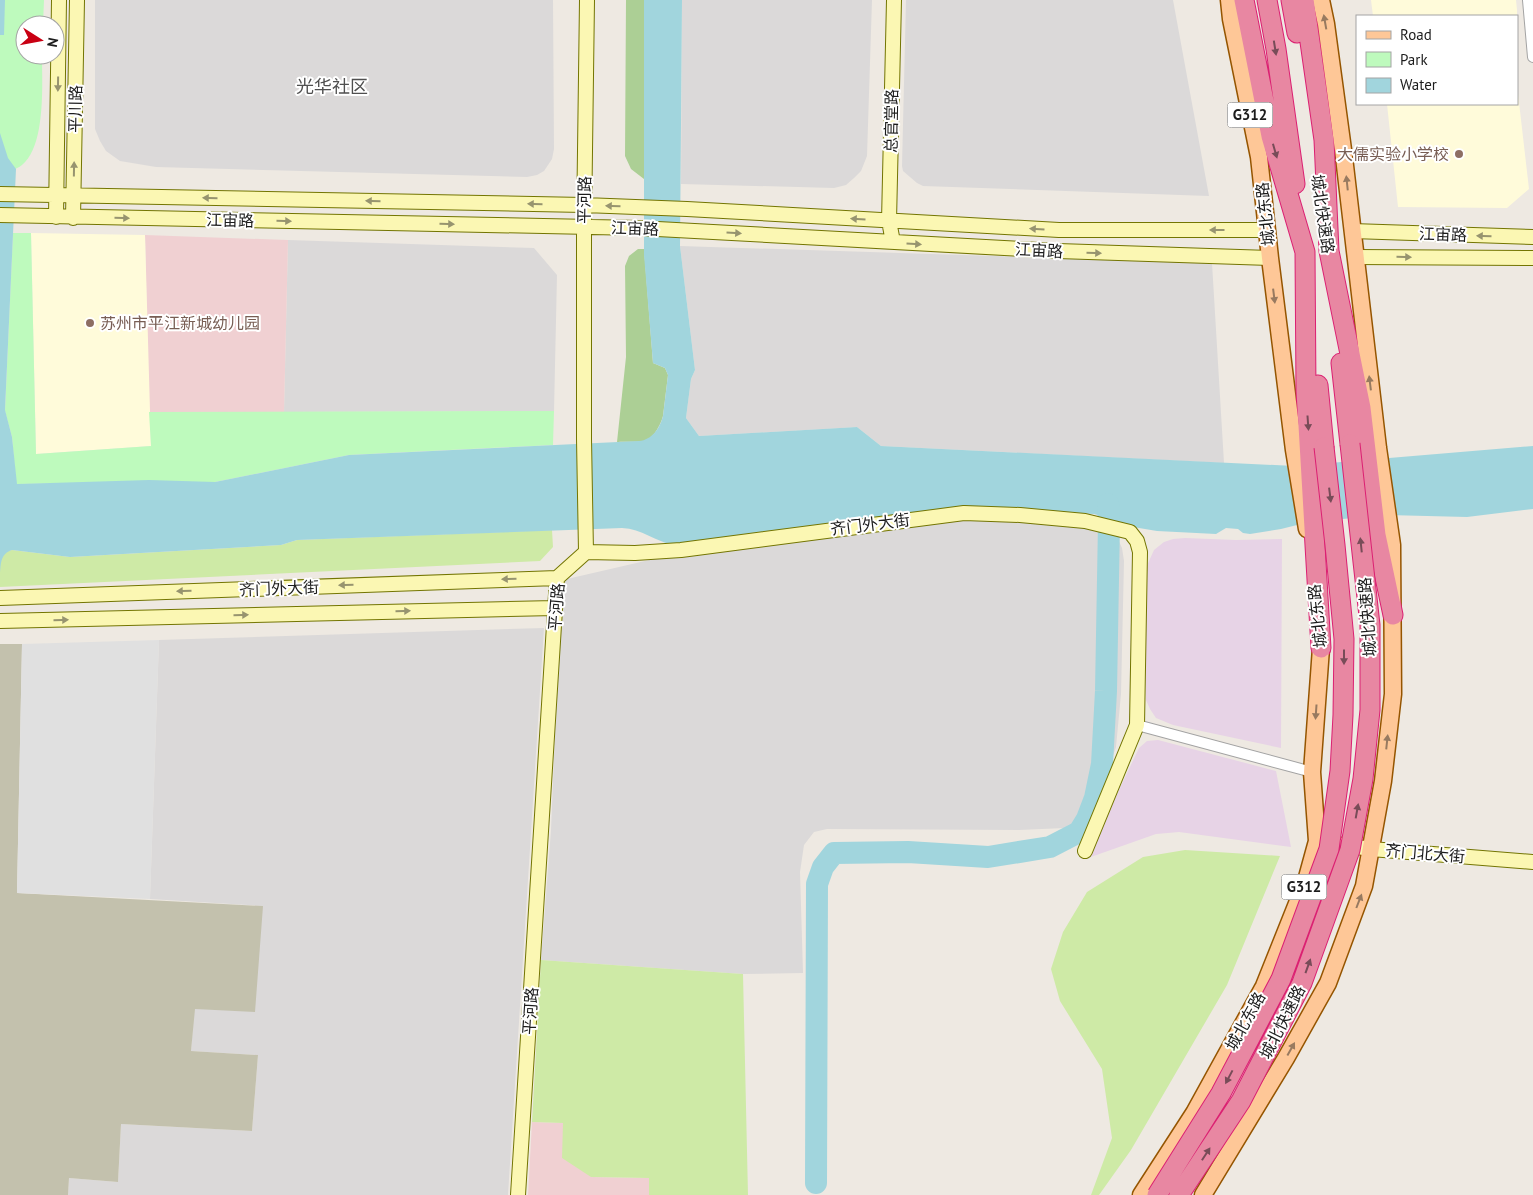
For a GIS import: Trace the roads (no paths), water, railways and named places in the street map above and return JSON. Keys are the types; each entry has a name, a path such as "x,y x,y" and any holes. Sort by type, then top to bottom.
{"highway":[{"path":"1244,0 1271,136 1305,252 1306,391 1321,648"},
{"name":"城北快速路","path":"1157,1195 1221,1093 1281,979 1329,849 1340,771 1344,639 1336,545 1324,447 1305,252 1276,49 1267,0"},
{"name":"城北快速路","path":"1179,1195 1241,1101 1302,983 1350,850 1363,779 1370,700 1370,625 1329,251 1299,45 1290,0"},
{"path":"1304,0 1324,140 1329,251 1361,408 1376,535 1393,616"}],"main road":[{"name":"平川路","path":"56,217 59,0"},
{"name":"平川路","path":"73,218 78,0"},
{"name":"平河路","path":"518,1195 557,578 586,552 584,533 584,205 588,0"},
{"name":"总官堂路","path":"893,242 889,221 894,0"},
{"name":"城北东路","path":"1141,1195 1194,1113 1264,986 1306,881 1317,841 1312,772 1321,648 1309,541 1294,450 1266,230 1259,157 1231,19 1229,0"},
{"path":"1202,1195 1286,1058 1328,983 1364,886 1383,780 1392,694 1392,545 1378,448 1341,138 1326,24 1321,0"},
{"name":"江宙路","path":"0,194 584,205 1059,230 1266,230"},
{"name":"江宙路","path":"0,215 73,218 584,226 1058,251 1270,258"},
{"name":"江宙路","path":"1352,231 1533,237"},
{"name":"江宙路","path":"1355,256 1533,258"},
{"name":"齐门外大街","path":"586,552 635,553 681,550 964,513 1086,521 1130,532 1137,541 1140,552 1137,725"},
{"name":"齐门外大街","path":"5,598 557,578"},
{"name":"齐门外大街","path":"6,621 555,608"},
{"path":"1085,851 1137,725"},
{"name":"齐门北大街","path":"1317,841 1371,849 1533,862"}],"street":[{"path":"1528,0 1533,57"},
{"path":"1137,725 1312,772"}],"water":[{"path":"0,0 5,0 4,35 0,35"},
{"path":"644,0 682,0 680,246 695,370 691,379 686,418 699,436 857,427 881,446 1294,466 1533,446 1533,509 1467,517 1387,515 1309,522 1250,534 1243,533 1238,529 1226,528 1216,534 1157,531 1109,523 1101,516 1094,514 953,508 673,545 636,531 622,528 297,540 281,545 70,557 12,550 3,557 0,574 0,133 8,158 16,169 5,410 12,437 17,484 149,480 215,482 349,455 639,441 652,436 658,429 663,416 668,375 665,368 653,363 644,255"}],"waterway":[{"path":"816,1183 817,884 823,867 834,853 908,852 988,857 1050,847 1079,832 1087,819 1095,798 1102,764 1106,691 1108,504"}],"place":[{"name":"大儒实验小学校","path":"1459,154"},
{"name":"苏州市平江新城幼儿园","path":"90,323"}],"district":[{"name":"光华社区","path":"332,87"}]}
